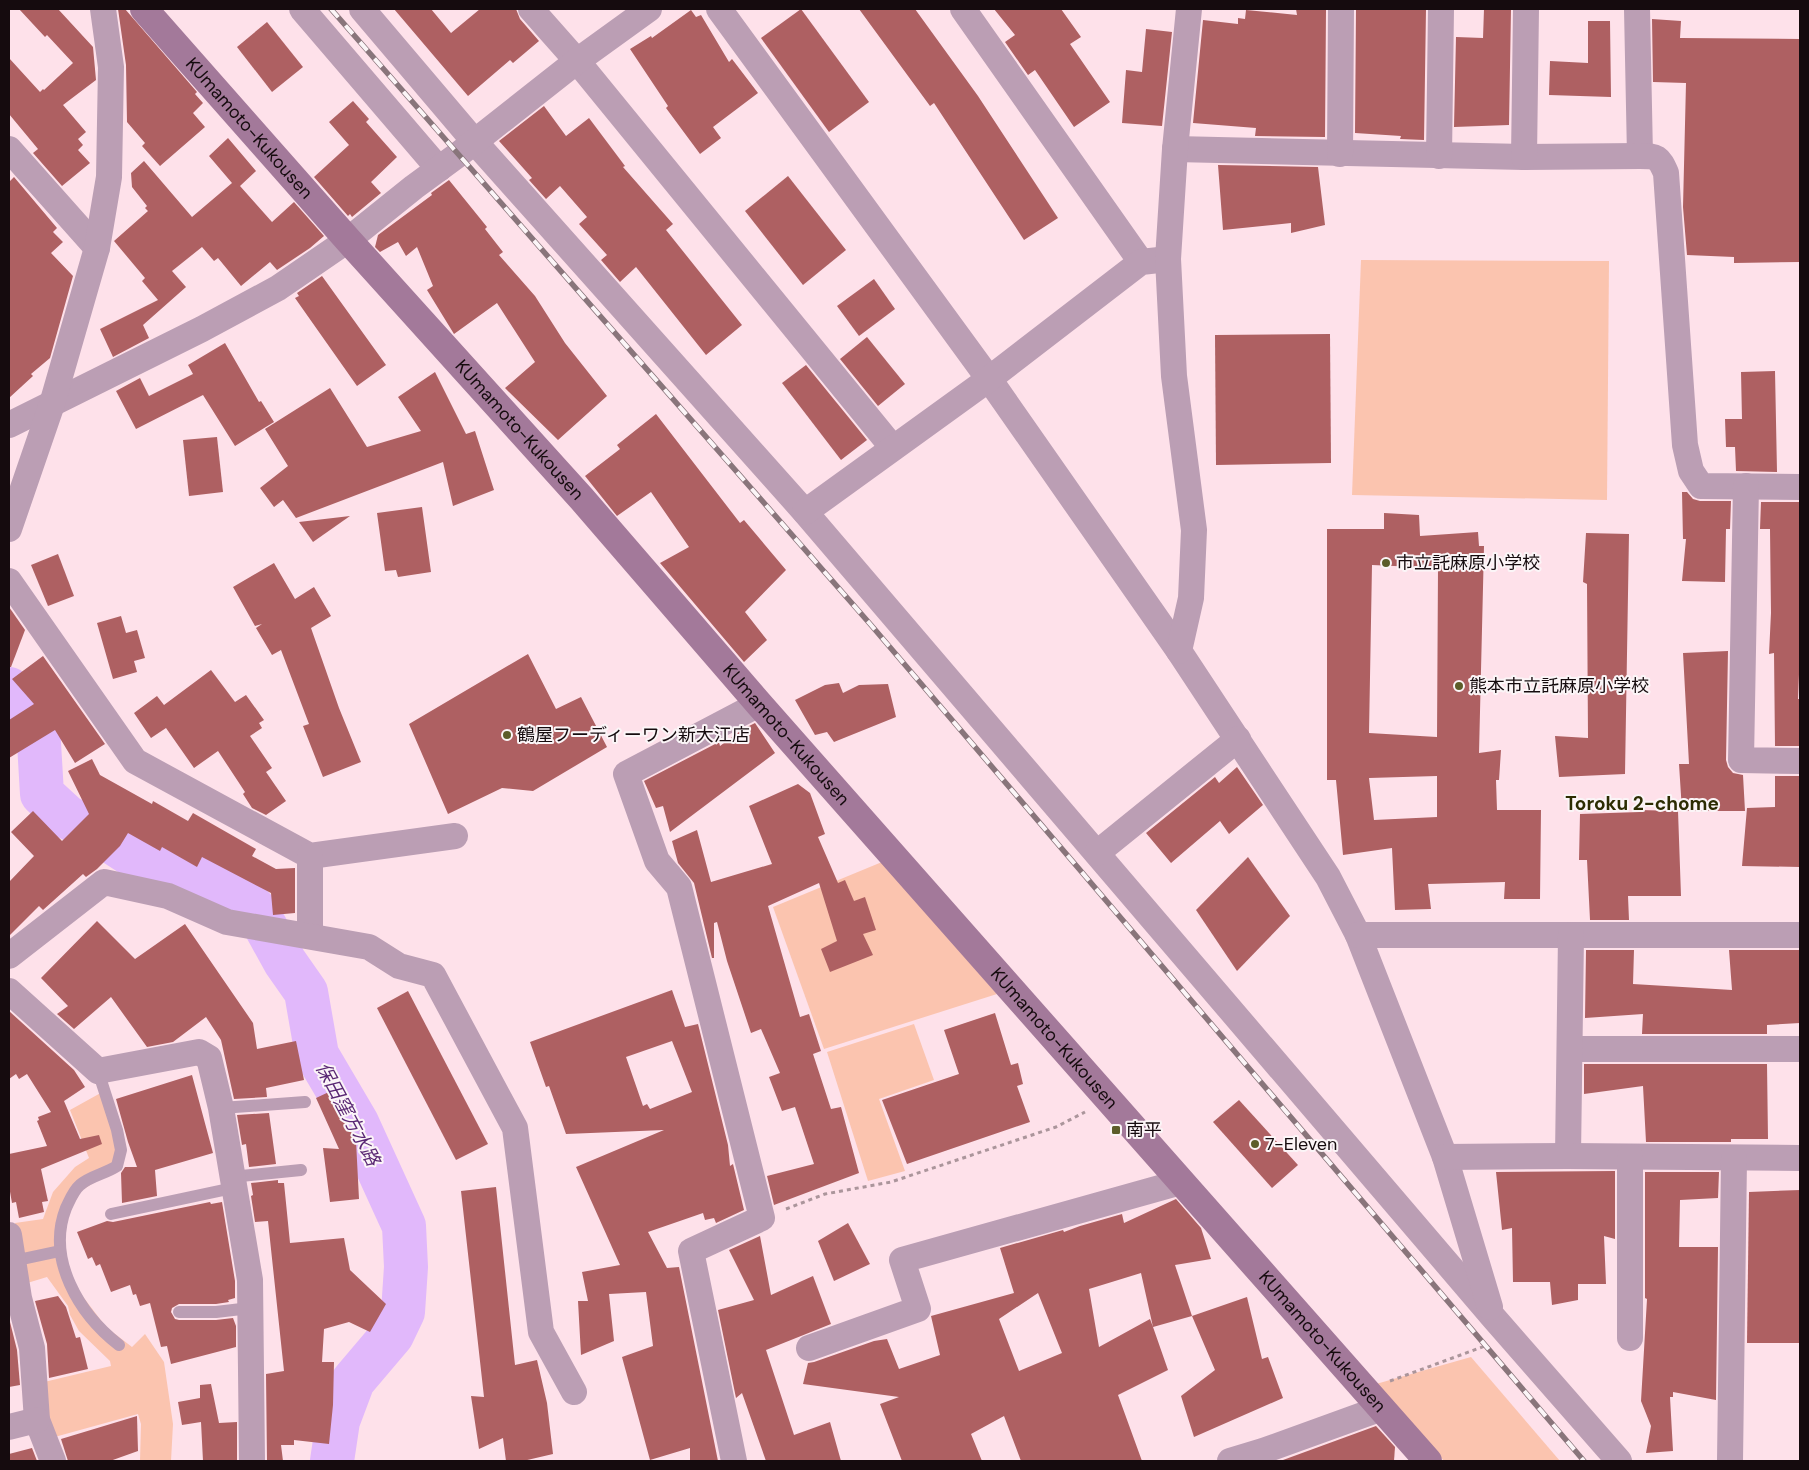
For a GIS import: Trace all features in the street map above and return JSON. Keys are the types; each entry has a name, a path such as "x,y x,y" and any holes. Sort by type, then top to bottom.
{"main road":[{"name":"KUmamoto-Kukousen","path":"144,9 348,240 582,499 759,704 1428,1461"}],"street":[{"path":"9,529 52,404 97,248 109,168 111,67 103,9"},
{"path":"302,9 439,169"},
{"path":"362,9 474,140 805,512 1619,1461"},
{"path":"531,9 577,62 893,448"},
{"path":"9,424 202,330 278,288 348,240 474,140 649,9"},
{"path":"719,9 989,379 1179,651 1328,877 1358,935 1445,1157 1494,1317"},
{"path":"963,9 1141,262"},
{"path":"1340,154 1341,9"},
{"path":"1439,156 1441,9"},
{"path":"1524,157 1526,9"},
{"path":"1637,9 1640,156"},
{"path":"1179,651 1191,598 1194,530 1174,376 1168,260 1183,15"},
{"path":"9,149 97,248"},
{"path":"1175,149 1439,156 1653,156 1660,160 1666,173 1685,446 1691,471 1701,486 1800,487"},
{"path":"805,512 989,379 1141,262 1168,260"},
{"path":"1746,486 1741,760 1800,761"},
{"path":"9,581 135,762 310,856 455,836"},
{"path":"734,1461 691,1251 762,1218 679,888 657,861 626,774 759,704"},
{"path":"1097,853 1238,738"},
{"path":"310,856 310,936"},
{"path":"9,956 104,882 168,896 227,922 369,947 399,966 433,975 515,1128 541,1332 574,1392"},
{"path":"1568,1156 1571,934"},
{"path":"1358,935 1800,935"},
{"path":"9,991 98,1071 199,1052 209,1058 220,1108 250,1280 252,1461"},
{"path":"1570,1049 1800,1049"},
{"path":"1445,1157 1800,1158"},
{"path":"1630,1157 1630,1338"},
{"path":"1730,1461 1734,1159"},
{"path":"809,1348 918,1309 902,1260 1181,1182"},
{"path":"9,1235 19,1298 32,1348 37,1420 53,1461"},
{"path":"1230,1461 1263,1451 1374,1399"},
{"path":"9,1427 37,1420"}],"lane":[{"path":"98,1071 117,1130 121,1150 117,1166 106,1174 96,1176 80,1186 71,1197 60,1229 60,1251 69,1284 92,1321 103,1333 119,1345"},
{"path":"220,1108 305,1102"},
{"path":"112,1214 232,1182 301,1170"},
{"path":"13,1261 60,1251"},
{"path":"179,1312 216,1312 250,1308"}],"path":[{"path":"762,1218 825,1194 891,1182 1056,1127 1108,1100"},
{"path":"1374,1399 1486,1346 1494,1317"}],"shaded area":[{"path":"1361,260 1609,261 1607,500 1352,495"},
{"path":"882,862 997,994 824,1049 773,907"},
{"path":"914,1024 934,1080 879,1099 905,1171 868,1181 827,1052"},
{"path":"106,1090 121,1165 81,1191 64,1228 63,1249 74,1285 106,1327 132,1347 145,1334 164,1362 173,1424 171,1461 140,1461 141,1424 138,1414 51,1438 40,1383 111,1366 110,1361 79,1331 70,1315 68,1306 47,1277 24,1284 15,1223 43,1219 53,1192 75,1167 89,1158 70,1110"},
{"path":"1471,1357 1560,1461 1444,1461 1376,1384"}],"building":[{"path":"19,9 58,9 93,47 96,80 63,105 86,132 78,139 83,145 78,150 90,163 62,186 33,153 38,149 9,114 9,58 40,92 73,63"},
{"path":"118,9 125,9 197,92 195,94 203,103 193,113 205,127 160,166 142,146 145,143 127,122 126,65"},
{"path":"394,9 431,9 451,33 480,9 516,9 520,19 539,41 513,63 510,60 468,96"},
{"path":"801,9 869,102 829,132 761,38"},
{"path":"859,9 915,9 978,96 1058,218 1024,240 934,103 930,106"},
{"path":"994,9 1061,9 1081,37 1070,44 1110,102 1074,127 1035,70 1028,75 1005,42 1015,35"},
{"path":"1296,9 1326,9 1325,137 1255,136 1256,128 1193,123 1203,20 1238,24 1238,18 1245,19 1246,10 1297,15"},
{"path":"1356,9 1426,9 1424,140 1400,139 1401,136 1355,133"},
{"path":"1484,9 1511,9 1509,125 1454,127 1456,37 1483,38"},
{"path":"691,10 696,17 701,15 729,62 732,59 758,93 713,127 721,138 700,154 666,108 668,106 630,49 651,36 652,38"},
{"path":"1652,19 1681,21 1680,38 1800,39 1800,262 1734,263 1734,257 1687,255 1683,207 1686,83 1653,82"},
{"path":"1588,21 1610,21 1611,97 1549,95 1550,61 1588,63"},
{"path":"267,22 303,67 272,92 237,47"},
{"path":"1146,29 1172,32 1162,126 1122,123 1126,70 1142,72"},
{"path":"353,101 369,119 366,122 397,157 371,182 381,193 352,217 350,214 348,216 314,177 349,145 329,122"},
{"path":"544,106 566,136 589,118 625,166 623,167 673,224 666,230 742,325 706,355 636,267 620,282 601,260 607,255 579,224 587,217 560,186 546,199 529,180 532,178 499,141"},
{"path":"228,138 256,171 240,186 272,222 294,202 324,236 310,248 277,270 270,262 241,286 218,258 214,261 202,247 172,271 186,287 143,325 149,338 113,357 100,329 158,300 142,281 145,278 114,241 148,211 145,208 147,206 132,187 131,173 144,161 192,217 232,183 209,156"},
{"path":"1218,165 1318,167 1325,225 1291,233 1291,223 1223,230"},
{"path":"788,176 846,250 803,285 745,211"},
{"path":"14,177 57,228 53,232 63,242 51,253 73,276 50,358 31,374 33,376 9,398 9,182"},
{"path":"449,180 487,227 485,229 503,252 499,255 535,296 565,343 607,396 558,440 505,388 535,362 497,303 454,334 427,290 433,286 417,247 406,256 398,242 380,252 375,247 378,235"},
{"path":"322,276 386,365 357,386 295,298 299,296 297,293"},
{"path":"874,279 895,309 859,336 837,306"},
{"path":"1330,334 1331,463 1216,465 1215,335"},
{"path":"867,337 905,384 878,406 840,359"},
{"path":"225,343 259,402 261,401 274,422 235,446 203,395 136,429 116,391 140,378 149,396 193,374 188,365"},
{"path":"806,365 867,440 841,460 782,383"},
{"path":"1775,371 1777,472 1736,471 1735,447 1726,447 1725,419 1742,419 1741,372"},
{"path":"435,372 466,434 475,431 494,490 453,506 443,462 296,518 283,500 274,507 260,488 288,466 265,429 330,388 367,447 421,431 398,397"},
{"path":"656,414 740,523 744,520 786,570 745,612 767,640 744,662 660,563 689,547 651,492 617,516 585,476 620,449 617,445"},
{"path":"217,437 223,492 189,496 183,440"},
{"path":"1682,492 1687,492 1693,499 1700,501 1731,501 1730,529 1726,529 1725,582 1682,581 1686,539 1683,539"},
{"path":"1761,502 1800,502 1800,650 1798,699 1800,699 1800,746 1775,746 1774,653 1769,654 1771,613 1770,529 1760,529"},
{"path":"422,507 431,572 398,577 396,570 385,571 377,513"},
{"name":"熊本市立託麻原小学校","path":"1384,513 1419,515 1420,536 1478,532 1479,546 1484,546 1479,753 1501,750 1499,780 1496,780 1497,810 1541,810 1540,899 1504,899 1505,882 1428,884 1431,909 1395,910 1392,848 1343,855 1336,780 1327,780 1327,529 1384,529","holes":["1372,565 1438,568 1437,737 1369,733","1437,776 1437,817 1374,820 1369,778"]},
{"path":"350,516 313,542 299,522"},
{"path":"1586,533 1629,534 1625,774 1559,777 1555,736 1588,738 1587,584 1583,582"},
{"path":"58,554 74,596 48,606 31,565"},
{"path":"274,563 295,599 314,587 331,616 311,628 339,708 361,762 323,777 303,726 309,724 281,650 272,655 256,628 262,624 255,626 233,587"},
{"path":"9,607 25,630 11,667 9,667"},
{"path":"121,616 126,633 137,630 145,658 134,661 137,672 113,679 97,623"},
{"path":"1728,651 1726,760 1728,767 1733,773 1743,775 1745,811 1682,811 1679,764 1689,764 1683,653"},
{"name":"鶴屋フーディーワン新大江店","path":"528,654 556,709 581,697 607,747 533,791 502,788 448,814 409,724"},
{"path":"43,656 105,744 75,763 55,730 9,758 9,720 34,704 12,679"},
{"path":"211,670 235,702 246,695 264,720 259,723 262,728 250,736 272,768 266,772 286,801 266,815 252,808 243,794 245,792 218,751 194,768 166,728 151,738 134,713 157,696 164,705"},
{"path":"839,683 843,693 859,685 888,684 896,717 834,742 827,732 815,735 795,700 825,685"},
{"path":"755,723 775,753 670,832 663,806 656,808 644,781 719,742 720,746 743,729"},
{"path":"92,759 100,775 152,804 153,801 188,821 193,813 256,849 252,856 276,869 295,868 295,913 273,915 271,893 202,857 197,867 162,847 160,851 128,833 120,846 97,869 86,877 83,874 43,910 39,906 9,936 9,882 34,856 11,832 33,811 62,841 89,814 68,771"},
{"path":"1237,767 1263,805 1229,834 1220,821 1171,863 1146,833 1215,777 1219,783"},
{"path":"1775,776 1800,776 1800,867 1742,866 1747,808 1775,807"},
{"path":"798,784 810,793 825,834 818,837 838,883 845,880 854,901 865,897 876,930 863,934 873,955 830,972 821,949 837,941 819,883 768,906 800,1017 809,1014 821,1051 813,1054 831,1109 841,1107 859,1173 774,1205 767,1176 814,1164 795,1107 782,1111 769,1077 780,1073 761,1029 751,1033 727,961 717,922 714,923 714,958 712,958 694,883 678,863 672,841 697,830 711,882 772,864 749,806"},
{"path":"1640,810 1678,811 1681,896 1628,896 1629,920 1590,920 1587,860 1579,860 1580,814 1640,812"},
{"path":"1248,857 1290,916 1237,971 1196,910"},
{"path":"97,921 135,959 185,924 253,1023 257,1049 296,1041 304,1080 266,1088 267,1097 234,1099 221,1040 206,1017 173,1042 147,1047 111,997 74,1029 57,1014 68,1006 41,978"},
{"path":"1586,950 1634,950 1633,984 1732,990 1729,950 1800,950 1800,1023 1767,1025 1767,1034 1642,1034 1643,1014 1585,1018"},
{"path":"672,990 685,1027 698,1024 728,1145 730,1166 733,1164 744,1210 716,1223 714,1218 705,1220 703,1213 648,1232 667,1268 679,1267 718,1461 690,1461 690,1448 650,1460 622,1357 653,1346 646,1292 609,1294 614,1341 581,1355 578,1301 588,1301 582,1272 620,1265 576,1167 664,1130 566,1134 549,1086 546,1087 530,1042","holes":["672,1041 692,1092 650,1109 647,1104 643,1106 626,1057"]},
{"path":"408,991 488,1144 456,1160 377,1008"},
{"path":"9,1011 74,1070 85,1087 64,1101 80,1139 99,1135 102,1144 41,1169 48,1201 42,1202 44,1212 19,1218 16,1202 12,1203 9,1186 9,1154 47,1146 37,1121 39,1120 38,1117 51,1112 27,1074 19,1079 16,1074 9,1079"},
{"path":"995,1013 1011,1065 1018,1063 1023,1084 1017,1086 1030,1122 907,1164 882,1100 959,1074 944,1030"},
{"path":"1584,1064 1767,1064 1768,1139 1731,1139 1731,1142 1646,1142 1643,1086 1584,1094"},
{"path":"192,1075 213,1153 155,1170 157,1196 122,1203 121,1173 125,1167 137,1167 116,1099"},
{"path":"331,1091 356,1141 359,1199 330,1202 323,1148 339,1149 316,1098"},
{"name":"7-Eleven","path":"1239,1100 1298,1165 1272,1188 1213,1122"},
{"path":"269,1113 276,1164 249,1167 246,1144 242,1145 237,1115"},
{"path":"1615,1171 1615,1239 1604,1236 1606,1284 1578,1284 1578,1300 1552,1305 1550,1282 1513,1282 1512,1228 1502,1230 1496,1172"},
{"path":"1645,1172 1719,1172 1718,1198 1680,1200 1679,1247 1718,1247 1716,1400 1673,1392 1673,1397 1670,1397 1673,1451 1646,1453 1651,1426 1641,1401 1647,1299 1645,1298"},
{"path":"278,1180 278,1183 284,1183 290,1243 344,1238 350,1270 386,1304 370,1332 349,1322 324,1329 322,1362 334,1362 333,1405 329,1444 294,1440 294,1445 281,1445 283,1461 267,1461 266,1374 284,1371 268,1221 255,1222 251,1183"},
{"path":"496,1187 515,1365 537,1360 547,1403 553,1454 523,1461 506,1461 503,1438 479,1449 471,1396 484,1397 461,1191"},
{"path":"1800,1190 1800,1343 1747,1343 1749,1192"},
{"path":"1176,1199 1201,1228 1211,1259 1175,1265 1192,1316 1153,1327 1168,1370 1118,1395 1142,1461 1021,1461 1004,1416 971,1434 982,1461 902,1461 880,1404 899,1397 803,1384 808,1363 874,1341 887,1339 899,1369 940,1355 931,1316 1014,1293 1000,1248 1063,1230 1064,1232 1122,1214 1124,1223","holes":["1141,1273 1153,1327 1150,1319 1099,1347 1089,1289","1038,1293 1062,1353 1019,1371 999,1319"]},
{"path":"210,1202 211,1204 222,1202 235,1281 235,1298 228,1300 229,1302 216,1304 179,1304 172,1308 171,1312 175,1319 179,1320 233,1318 236,1326 236,1347 171,1364 167,1346 161,1347 150,1303 140,1306 136,1294 133,1295 130,1285 111,1292 100,1264 96,1266 92,1257 88,1259 77,1232 107,1221 113,1222"},
{"path":"848,1223 870,1264 834,1281 818,1241"},
{"path":"760,1236 771,1295 813,1276 831,1324 766,1350 794,1435 830,1422 841,1461 766,1461 742,1393 736,1398 718,1310 754,1300 729,1250"},
{"path":"58,1296 66,1307 76,1338 80,1337 88,1369 49,1378 47,1344 35,1301"},
{"path":"1247,1297 1262,1359 1268,1357 1283,1398 1194,1437 1181,1396 1215,1370 1192,1316"},
{"path":"9,1318 17,1350 20,1385 9,1387"},
{"path":"211,1384 219,1423 237,1422 237,1461 203,1461 201,1422 182,1425 178,1402 200,1398 200,1385"},
{"path":"137,1416 138,1451 110,1461 68,1461 61,1439"},
{"path":"1376,1426 1395,1447 1394,1461 1283,1461 1283,1460"},
{"path":"32,1448 37,1461 9,1461 9,1454"}],"waterway":[{"name":"保田窪方水路","path":"9,689 31,709 38,726 42,794 67,817 95,831 140,860 193,874 238,892 258,913 285,962 306,992 317,1055 357,1123 404,1226 406,1267 403,1312 392,1335 353,1381 338,1421 332,1461"}],"railway":[{"path":"331,9 871,625 1584,1461"}],"place":[{"name":"市立託麻原小学校","path":"1386,563"},
{"name":"熊本市立託麻原小学校","path":"1459,686"},
{"name":"鶴屋フーディーワン新大江店","path":"507,735"},
{"name":"南平","path":"1116,1130"},
{"name":"7-Eleven","path":"1255,1144"}],"district":[{"name":"Toroku 2-chome","path":"1642,803"}]}
